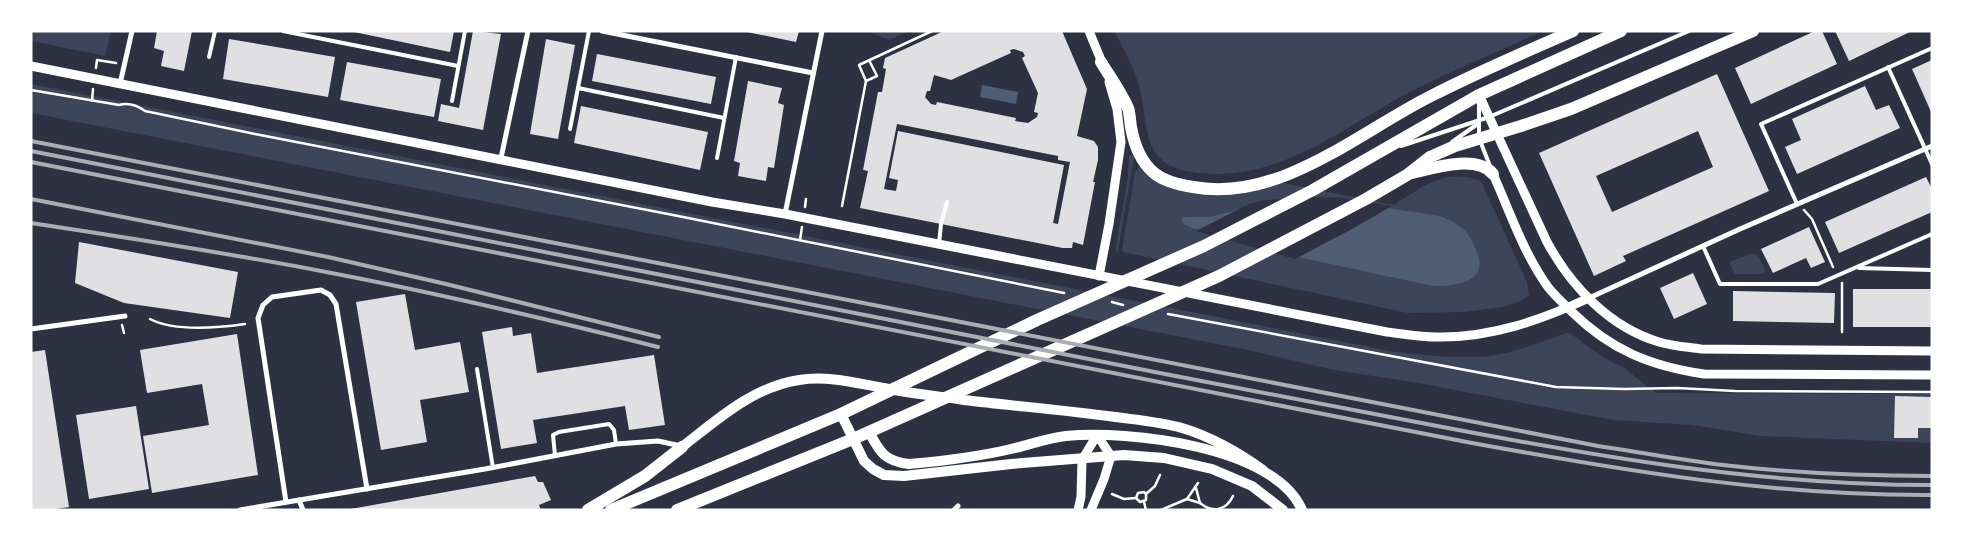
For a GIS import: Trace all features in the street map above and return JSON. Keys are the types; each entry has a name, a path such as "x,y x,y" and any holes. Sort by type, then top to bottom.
{"highway":[{"path":"1101,62 1129,110 1136,145 1148,167 1156,175 1170,181 1203,189 1222,190 1260,184 1300,169 1430,96 1572,31"},
{"path":"611,510 841,414 1037,320 1204,246 1313,190 1479,95 1621,31"},
{"path":"677,510 853,439 1219,276 1366,199 1407,174 1430,157 1455,146 1571,109 1753,31"},
{"path":"1407,174 1459,164 1484,168 1493,174"},
{"path":"588,510 645,476 682,447"}],"main road":[{"path":"682,447 737,405 758,392 800,380 823,378 848,380 898,391 1059,410 1181,428 1237,451 1298,499 1302,510"},
{"path":"841,414 864,461 872,469 884,475 894,476 1124,455 1164,458 1212,469 1252,486 1283,510"},
{"path":"869,432 880,452 886,458 898,463 909,464 990,454 1054,438 1097,436 1171,441 1209,450 1263,470"}],"street":[{"path":"120,84 132,31"},
{"path":"501,158 528,31"},
{"path":"602,31 814,73"},
{"path":"785,214 822,31"},
{"path":"1089,31 1114,100 1121,142 1099,276"},
{"path":"31,66 501,158 712,202 785,214 1388,332 1436,337 1484,334 1524,324 1589,298 1797,204 1932,146"},
{"path":"1479,95 1553,253 1573,282 1589,298 1608,316 1633,332 1671,345 1733,350 1932,351"},
{"path":"1493,174 1535,266 1548,287 1597,334 1624,351 1655,364 1686,372 1731,375 1932,375"},
{"path":"286,502 258,318 263,305 272,297 321,290 330,295 336,304 366,489"},
{"path":"31,329 125,316"},
{"path":"1079,509 1082,460 1097,436 1111,456 1104,479 1090,510"},
{"path":"240,510 493,468 616,444 658,441 682,447"},
{"path":"299,500 303,510"}],"lane":[{"path":"209,56 215,31"},
{"path":"283,31 458,66"},
{"path":"452,101 465,31"},
{"path":"570,129 588,31"},
{"path":"1430,157 1489,117 1689,31"},
{"path":"1797,204 1761,124 1930,49"},
{"path":"716,158 736,57"},
{"path":"1888,67 1932,164"},
{"path":"578,88 724,118"},
{"path":"1479,95 1479,138 1493,174"},
{"path":"1375,154 1479,122"},
{"path":"939,244 941,224 947,202"},
{"path":"1703,246 1720,284 1818,284 1932,234"},
{"path":"1856,268 1932,270"},
{"path":"477,369 493,468"},
{"path":"555,456 553,435 559,432 610,424 614,430 616,444"}],"path":[{"path":"842,206 866,81 858,65 932,31"},
{"path":"866,81 877,76 869,60"},
{"path":"31,90 119,106 125,103 139,106 145,111 255,134 1067,293"},
{"path":"1797,204 1812,219 1842,282 1842,332"},
{"path":"1105,301 1125,305"},
{"path":"1164,313 1530,383 1572,388 1932,392"},
{"path":"150,319 162,325 222,327 245,324"},
{"path":"1146,510 1144,502 1146,494 1154,486 1160,475"},
{"path":"1161,510 1187,499 1198,483"},
{"path":"1196,488 1200,503"},
{"path":"1136,498 1138,493 1144,492 1146,494"},
{"path":"1112,494 1124,499 1136,498 1140,502 1144,502"},
{"path":"1187,499 1208,508 1218,509 1228,505 1233,496"}],"shaded area":[{"path":"31,31 111,31 105,56 31,41"},
{"path":"868,31 908,31 889,40"},
{"path":"1114,31 1543,31 1412,91 1312,148 1286,160 1258,169 1230,173 1201,173 1185,171 1169,165 1155,151 1148,135 1138,82"},
{"path":"31,84 1390,351 1453,357 1490,356 1519,350 1570,333 1601,356 1624,368 1656,393 1932,394 1932,443 1761,436 1692,425 1613,420 1418,383 1334,370 1248,350 31,113"},
{"path":"982,85 1018,92 1016,104 980,97"},
{"path":"1132,154 1134,157 1118,251 1115,252 1128,176 1129,156"},
{"path":"1140,166 1146,173 1253,191 1283,183 1394,205 1425,186 1445,178 1468,178 1481,181 1527,282 1529,296 1502,307 1465,312 1408,313 1123,252 1135,172"},
{"path":"1343,201 1440,216 1453,222 1469,235 1473,243 1479,258 1479,267 1476,274 1470,280 1462,283 1432,286 1285,254 1192,228 1182,222 1182,218 1185,217 1209,217 1266,203"},
{"path":"1753,253 1759,257 1765,270 1763,274 1735,274 1729,262"}],"pier":[{"path":"1317,197 1344,198 1392,206 1295,259 1196,231 1249,204 1266,200"}],"building":[{"path":"157,31 192,31 184,71 161,66 164,51 154,48"},
{"path":"349,31 454,31 450,52"},
{"path":"473,31 501,34 483,130 438,121 441,104 459,108"},
{"path":"742,31 799,31 796,42"},
{"path":"944,31 1062,31 1087,89 1077,136 1094,141 1098,147 1098,160 1093,182 1095,182 1083,245 1073,242 1072,248 1063,248 860,208 868,171 863,170 878,92 882,92 886,69 883,68 885,58","holes":["1014,49 1023,52 1025,56 1022,58 1038,93 1034,112 1038,113 1037,117 1028,123 1015,121 1016,118 937,102 936,105 931,104 925,97 927,91 930,91 934,75 951,80 1011,53 1010,50","897,124 1058,156 1058,160 1070,162 1058,224 1053,223 1064,165 898,131 889,178 898,180 896,191 884,189"]},
{"path":"1815,31 1822,31 1837,64 1751,104 1735,68"},
{"path":"1835,31 1912,31 1849,61"},
{"path":"229,39 335,57 328,97 223,79"},
{"path":"546,39 575,45 558,139 530,134"},
{"path":"597,54 716,77 711,104 592,81"},
{"path":"1932,60 1932,114 1912,69"},
{"path":"347,62 441,79 434,117 340,100"},
{"path":"1717,74 1769,191 1623,256 1626,261 1594,276 1539,153","holes":["1698,131 1713,167 1612,212 1596,176"]},
{"path":"748,81 782,88 778,103 784,105 774,168 768,167 766,181 738,176 740,163 734,161"},
{"path":"1865,86 1876,110 1889,105 1900,128 1797,174 1785,147 1801,140 1792,119"},
{"path":"581,106 708,132 700,170 574,143"},
{"path":"1926,177 1932,189 1932,212 1839,253 1825,222"},
{"path":"1809,227 1825,262 1811,268 1806,258 1773,273 1761,249"},
{"path":"79,242 238,272 230,318 124,303 75,283"},
{"path":"1693,273 1707,304 1674,319 1660,288"},
{"path":"1853,289 1932,289 1932,327 1853,327"},
{"path":"1733,291 1835,293 1834,323 1733,321"},
{"path":"405,294 415,350 460,342 469,392 420,400 427,442 381,450 356,302"},
{"path":"512,327 513,336 531,333 537,373 654,355 665,425 629,430 625,406 533,420 537,443 501,449 482,332"},
{"path":"237,334 258,475 152,493 143,436 209,425 202,384 147,393 140,350"},
{"path":"45,350 69,507 31,510 31,352"},
{"path":"1895,396 1932,397 1932,428 1918,428 1918,438 1894,438"},
{"path":"136,406 149,489 89,499 76,415"},
{"path":"535,476 538,482 543,482 551,500 539,505 541,510 345,510"}],"railway":[{"path":"31,141 1598,446 1749,468 1827,474 1932,476"},
{"path":"31,151 1165,374 1556,448 1680,467 1742,474 1868,484 1932,485"},
{"path":"31,162 1472,443 1700,480 1815,491 1932,495"},
{"path":"31,199 328,257 659,337"},
{"path":"31,223 216,252 368,280 575,326 658,347"}]}
